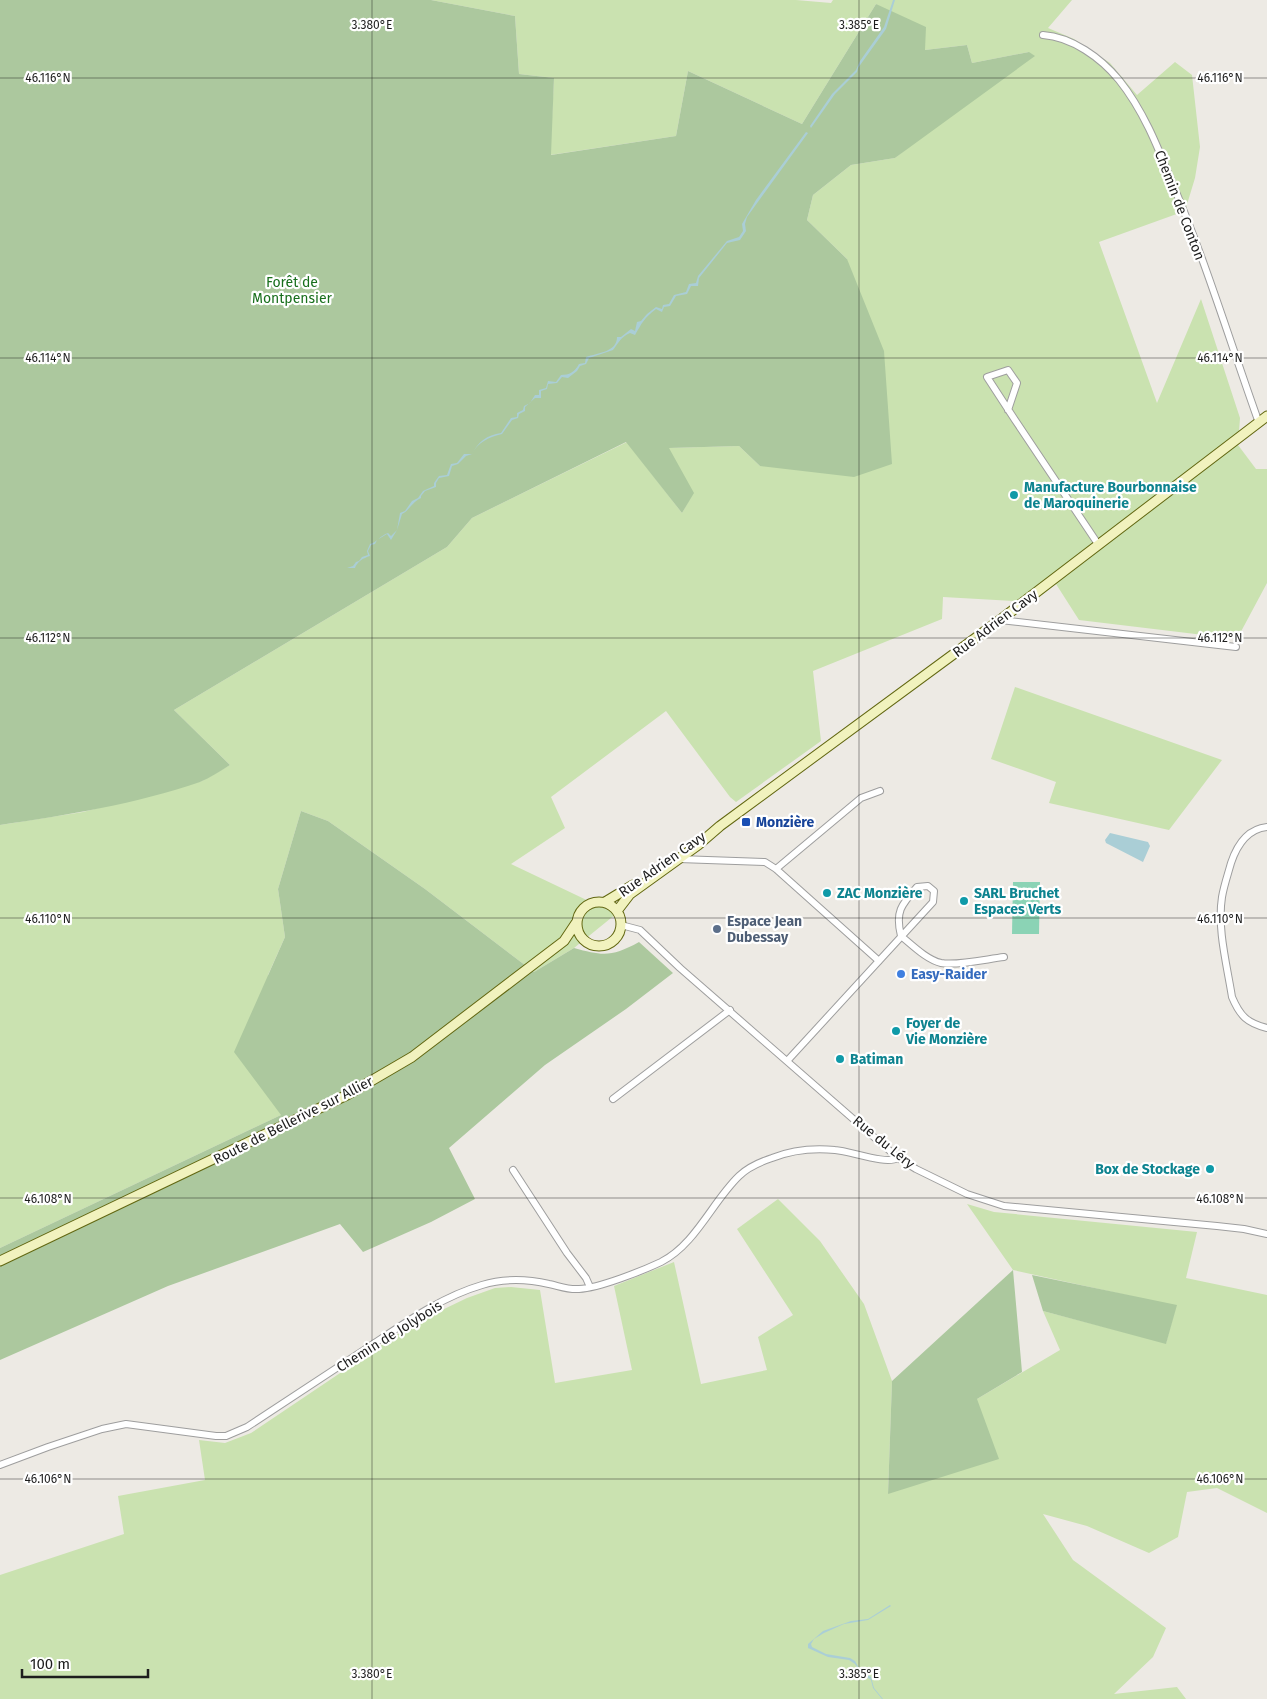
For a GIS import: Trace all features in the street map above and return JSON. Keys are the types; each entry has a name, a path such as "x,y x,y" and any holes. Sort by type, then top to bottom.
{"main road":[{"name":"Rue Adrien Cavy","path":"617,911 630,894 1000,620 1267,416"},
{"name":"Rue Adrien Cavy","path":"605,902 620,894 707,832 720,826"},
{"path":"599,901 605,902 612,905 617,911 622,925 620,933 610,944 595,946 579,934 576,923 582,909 587,905 599,901"},
{"name":"Route de Bellerive sur Allier","path":"0,1262 347,1095 412,1057 564,941 576,923"},
{"name":"Route de Bellerive sur Allier","path":"564,941 582,938"}],"street":[{"name":"Chemin de Conton","path":"1042,36 1056,36 1102,62 1119,80 1138,108 1152,133 1185,211 1259,423"},
{"path":"1008,410 1017,383 1008,370 987,378 1008,410 1098,544"},
{"path":"1000,620 1236,647"},
{"path":"776,869 861,798 880,792"},
{"path":"1267,827 1247,835 1236,849 1224,887 1221,913 1232,997 1236,1008 1246,1020 1267,1028"},
{"path":"698,845 700,853 706,859"},
{"path":"679,859 765,862 776,869 878,961"},
{"path":"788,1060 878,961 901,936 933,902 934,891 928,886 917,887 903,902 897,921 901,936 930,958 940,963 970,962 1004,957"},
{"name":"Rue du Léry","path":"622,925 640,930 680,968 788,1060 898,1158 966,1194 1004,1206 1217,1226 1267,1234"},
{"path":"613,1099 730,1010"},
{"name":"Chemin de Jolybois","path":"0,1465 48,1447 126,1424 226,1436 247,1427 419,1314 453,1296 482,1285 512,1279 531,1280 567,1289 579,1289 607,1283 670,1257 684,1244 739,1176 755,1164 774,1157 819,1149 838,1150 894,1160 898,1158"},
{"path":"512,1170 567,1253 586,1278 590,1287"}],"green space":[{"name":"Forêt de Montpensier","path":"0,0 431,0 515,16 519,74 554,78 551,155 676,136 688,71 802,124 876,4 926,27 925,50 967,45 972,63 1029,52 1035,56 895,158 851,165 813,195 807,220 847,259 884,351 892,464 854,477 760,466 739,446 669,448 694,493 682,513 626,442 472,518 447,547 174,710 230,765 219,772 200,782 151,797 76,813 0,825"},
{"path":"431,0 796,0 831,3 833,0 1072,0 1048,28 1074,39 1110,63 1137,95 1175,62 1192,75 1200,147 1195,178 1185,211 1099,242 1157,403 1201,299 1240,418 1238,445 1256,469 1267,469 1267,583 1237,639 1079,620 1056,584 1033,602 943,597 942,619 813,671 821,741 736,802 730,797 666,711 551,797 565,828 511,864 616,914 574,948 534,972 425,889 328,821 301,811 278,889 285,937 268,975 281,1115 0,1248 0,825 83,812 202,781 230,765 174,710 447,547 472,518 627,442 682,513 693,493 668,448 739,446 760,466 847,259 807,220 813,195 851,165 895,158 1029,52 972,63 967,45 925,50 876,4 802,124 688,71 676,136 550,155 554,78 519,74 515,16"},
{"path":"1015,687 1222,760 1169,830 1049,803 1056,782 991,759"},
{"path":"301,811 328,821 425,889 534,972 574,948 593,953 607,954 622,950 639,942 673,973 626,1009 545,1065 449,1148 475,1199 431,1222 363,1252 340,1224 168,1286 0,1360 0,1248 281,1115 234,1052 285,937 278,889"},
{"path":"1013,882 1040,882 1039,934 1012,934"},
{"path":"778,1199 820,1241 864,1304 892,1381 888,1494 977,1399 1060,1350 1043,1311 1166,1343 1176,1306 1013,1270 967,1204 994,1212 1197,1232 1186,1278 1267,1295 1267,1513 1217,1488 1187,1492 1178,1537 1149,1553 1087,1526 1043,1514 1073,1560 1166,1628 1153,1657 1114,1694 1177,1687 1186,1699 0,1699 0,1575 124,1534 118,1496 205,1480 199,1440 225,1443 251,1433 413,1324 467,1298 495,1288 511,1287 540,1290 555,1383 632,1370 614,1286 674,1262 701,1384 767,1370 758,1337 793,1315 737,1229"},
{"path":"1013,1270 1022,1372 977,1399 999,1459 888,1494 892,1381"},
{"path":"1032,1275 1177,1305 1166,1344 1043,1311"}],"water":[{"path":"893,0 895,0 886,29 857,72 835,94 811,128 810,126 832,94 856,70 860,61 884,27"},
{"path":"806,132 808,133 747,217 746,231 740,240 727,243 699,278 698,286 691,286 687,294 676,296 670,306 664,307 662,312 656,309 646,318 635,335 630,333 622,338 613,350 589,358 586,364 580,366 568,378 562,377 557,383 548,384 547,389 541,391 541,398 535,398 531,402 535,395 539,395 539,390 546,388 548,381 556,382 561,375 576,369 579,364 585,363 586,357 610,349 614,346 617,337 621,337 631,329 635,331 637,322 641,321 656,307 662,309 663,305 669,304 674,295 686,292 689,284 696,283 698,276 727,241 739,237 743,231 742,224 756,200"},
{"path":"529,404 525,407 525,411 519,414 518,418 512,420 502,434 477,446 491,435 501,433 511,418 517,417 517,413 523,410 524,406"},
{"path":"464,454 472,454 466,456 458,464 452,466 449,476 439,478 436,487 425,491 421,498 402,514 397,530 400,513 405,511 423,491 434,486 439,476 447,475 451,464 457,463"},
{"path":"397,530 391,540 387,534 378,539 388,533 391,536"},
{"path":"377,540 368,551 370,556 361,560 355,568 347,568 368,555 367,551 370,544"},
{"path":"1110,833 1148,842 1150,846 1143,862 1106,843 1105,840"},
{"path":"890,1605 868,1620 844,1624 824,1633 814,1639 811,1644 812,1647 826,1654 850,1658 855,1661 860,1670 871,1677 874,1688 882,1699 873,1688 871,1680 862,1674 855,1664 849,1660 828,1657 808,1648 808,1644 823,1631 851,1621 868,1619"}],"place":[{"name":"Manufacture Bourbonnaise de Maroquinerie","path":"1014,495"},
{"name":"Monzière","path":"746,822"},
{"name":"ZAC Monzière","path":"827,893"},
{"name":"SARL Bruchet Espaces Verts","path":"964,901"},
{"name":"Espace Jean Dubessay","path":"717,929"},
{"name":"Easy-Raider","path":"901,974"},
{"name":"Foyer de Vie Monzière","path":"896,1031"},
{"name":"Batiman","path":"840,1059"},
{"name":"Box de Stockage","path":"1210,1169"}]}
